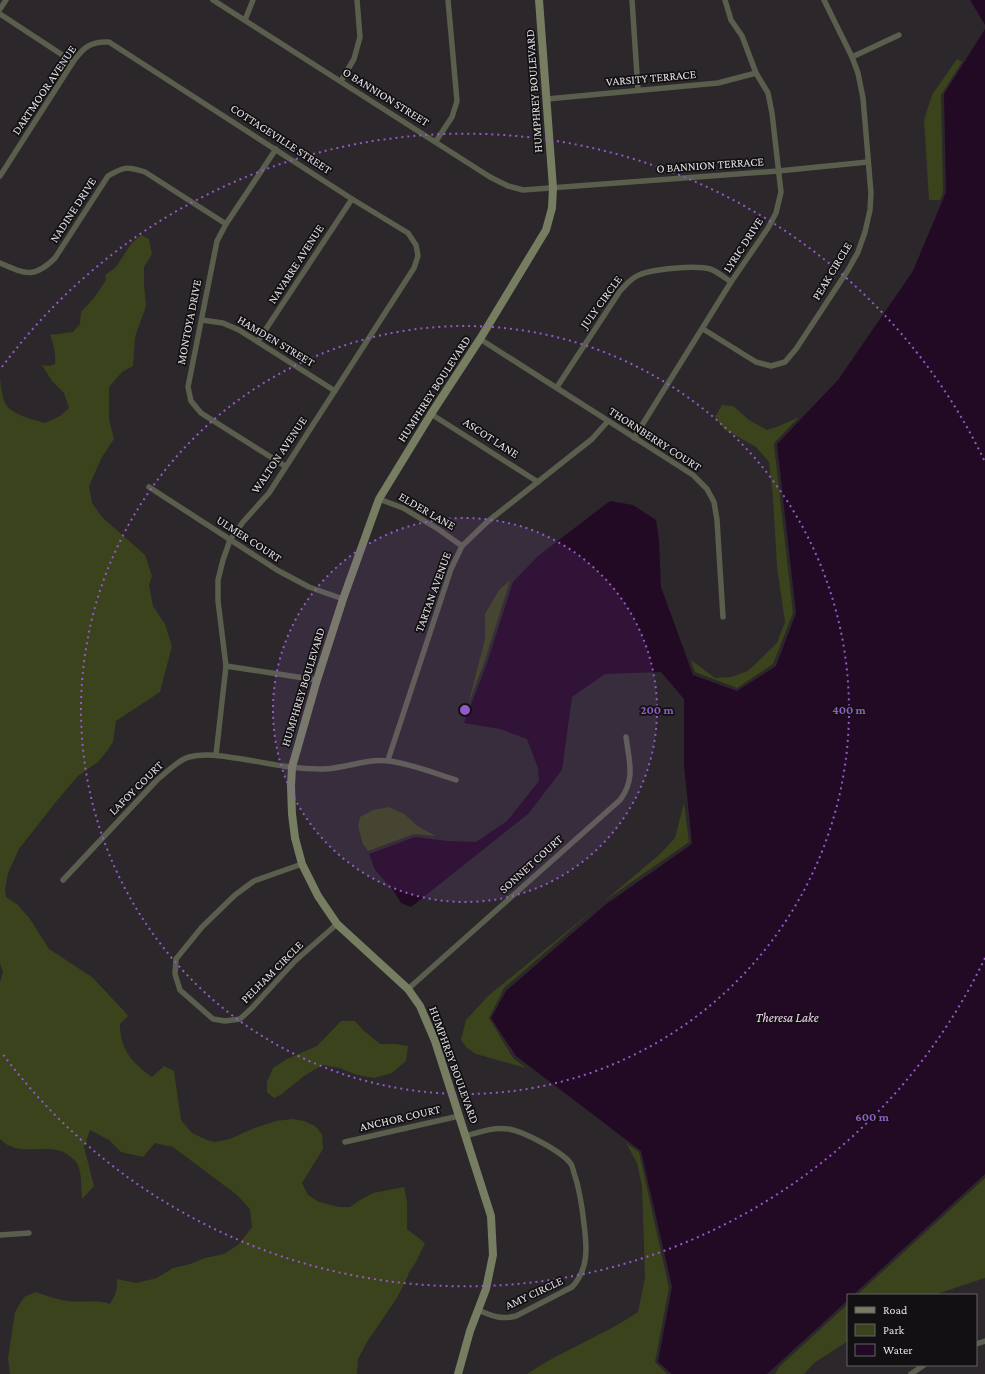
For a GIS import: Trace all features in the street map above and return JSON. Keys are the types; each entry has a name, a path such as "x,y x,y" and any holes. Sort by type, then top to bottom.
{"street":[{"path":"0,9 6,0"},
{"name":"O BANNION STREET","path":"213,0 436,141 490,177 508,186 522,190 554,188"},
{"path":"245,20 252,0"},
{"path":"341,81 354,59 360,37 357,0"},
{"path":"436,141 452,117 457,101 448,0"},
{"name":"HUMPHREY BOULEVARD","path":"458,1374 470,1331 486,1289 493,1255 491,1216 435,1041 420,1006 408,989 337,924 318,896 302,864 295,838 292,814 292,767 317,680 343,599 379,499 546,230 552,208 554,188 539,0"},
{"path":"632,0 638,90"},
{"name":"LYRIC DRIVE","path":"634,438 731,282 768,228 776,213 781,192 772,113 768,93 756,73 742,36 731,20 726,0"},
{"name":"PEAK CIRCLE","path":"703,329 756,362 771,366 785,362 796,349 848,270 858,252 865,232 870,210 871,193 863,98 858,73 824,0"},
{"path":"0,14 73,62"},
{"path":"852,58 899,35"},
{"name":"DARTMOOR AVENUE","path":"0,176 82,50 92,44 100,42 109,42 120,49"},
{"name":"COTTAGEVILLE STREET","path":"120,49 352,199 408,233 416,245 418,256"},
{"name":"VARSITY TERRACE","path":"547,99 718,83 756,73"},
{"name":"MONTOYA DRIVE","path":"276,149 226,224 217,241 188,387 191,401 201,413 285,466"},
{"name":"O BANNION TERRACE","path":"554,188 778,171 868,162"},
{"name":"NADINE DRIVE","path":"0,263 18,271 32,273 45,268 55,258 108,176 120,168 130,168 144,172 226,224"},
{"name":"NAVARRE AVENUE","path":"258,341 352,199"},
{"name":"WALTON AVENUE","path":"216,755 226,666 218,601 218,580 222,560 230,540 243,522 269,493 414,268 418,256"},
{"name":"JULY CIRCLE","path":"557,387 620,291 630,280 653,270 686,267 711,269 731,282"},
{"name":"HAMDEN STREET","path":"202,320 223,323 238,330 258,341 335,391"},
{"name":"THORNBERRY COURT","path":"480,338 693,475 707,489 714,502 717,520 723,617"},
{"name":"ASCOT LANE","path":"431,414 538,482"},
{"name":"TARTAN AVENUE","path":"388,760 451,569 462,546 487,522 592,440 608,421"},
{"name":"ULMER COURT","path":"149,487 277,570 309,587 343,599"},
{"name":"ELDER LANE","path":"379,499 404,508 462,546"},
{"path":"226,666 317,680"},
{"name":"SONNET COURT","path":"408,989 620,800 630,782 631,773 626,737"},
{"name":"LAFOY COURT","path":"63,880 158,780 188,757 216,755 292,767 324,769 354,765 373,760 388,760 409,764 456,780"},
{"name":"PELHAM CIRCLE","path":"302,864 254,881 234,895 202,927 176,959 175,974 180,990 213,1019 225,1021 240,1019 295,961 337,924"},
{"name":"ANCHOR COURT","path":"345,1142 459,1116"},
{"name":"AMY CIRCLE","path":"466,1136 490,1129 508,1129 526,1135 558,1152 571,1164 579,1187 586,1241 584,1270 579,1280 572,1287 516,1316 497,1318 478,1310"},
{"path":"0,1235 29,1233"},
{"path":"911,1374 923,1366"}],"green space":[{"path":"957,59 962,62 941,95 943,192 940,200 929,200 924,120 932,95"},
{"path":"141,235 149,239 152,254 144,267 146,306 135,337 133,366 122,372 109,387 109,420 114,439 102,457 89,486 92,503 102,517 145,555 152,576 149,585 153,606 165,624 172,646 160,692 116,721 113,742 107,751 98,762 78,776 19,849 8,873 5,890 6,897 18,905 30,919 49,949 92,977 125,1012 128,1016 120,1024 122,1041 128,1055 133,1061 152,1077 164,1066 174,1071 181,1120 192,1133 215,1142 230,1139 252,1129 276,1121 292,1119 304,1121 315,1126 322,1134 323,1149 302,1183 308,1195 319,1202 339,1207 350,1207 373,1193 404,1187 407,1202 407,1229 425,1243 397,1298 367,1342 358,1359 357,1374 10,1374 8,1358 15,1312 24,1297 36,1292 52,1298 110,1304 116,1292 117,1279 136,1283 157,1278 173,1268 224,1254 239,1244 252,1227 250,1209 237,1195 173,1147 155,1143 143,1157 121,1152 109,1140 90,1130 84,1147 94,1186 82,1199 81,1177 75,1160 58,1150 17,1148 7,1145 0,1139 0,982 3,972 0,963 0,378 5,404 19,415 45,423 60,416 69,408 64,393 52,381 42,365 49,366 55,364 53,342 50,335 73,332 80,324 81,312 94,298 106,280 105,275 116,267 131,244"},
{"path":"722,405 733,406 749,420 767,430 799,417 775,442 774,445 793,613 773,664 737,688 695,672 691,660 715,678 731,677 748,671 777,643 785,622 777,567 773,498 769,462 756,447 724,429 715,417"},
{"path":"514,577 510,581 484,663 468,705 485,639 485,614 499,590"},
{"path":"684,803 689,842 604,902 660,854 675,838"},
{"path":"389,807 404,814 419,827 436,836 414,834 368,851 363,844 358,826 360,817 373,810"},
{"path":"599,905 504,988 489,1018 513,1058 526,1068 476,1054 467,1048 461,1040 466,1020 488,996"},
{"path":"341,1021 355,1021 363,1030 380,1044 408,1046 406,1061 392,1073 374,1078 357,1075 340,1068 322,1065 304,1076 282,1094 274,1098 267,1092 267,1082 273,1068 287,1059 317,1046"},
{"path":"626,1143 639,1152 669,1288 655,1362 667,1374 527,1374 540,1365 625,1321 638,1312 645,1278 642,1186 637,1163"},
{"path":"985,1178 985,1278 937,1294 858,1294"},
{"path":"847,1305 847,1342 814,1363 804,1374 775,1374 779,1367"}],"water":[{"path":"970,0 985,0 985,25"},
{"name":"Theresa Lake","path":"985,29 985,1174 854,1294 847,1294 847,1301 767,1374 672,1374 658,1362 672,1287 641,1151 516,1056 491,1018 506,991 605,905 692,844 684,765 684,699 661,672 605,674 572,697 562,770 528,814 411,907 401,903 393,890 375,870 369,854 415,837 448,841 476,842 507,821 539,781 538,768 527,739 500,729 464,723 487,663 513,582 538,556 610,501 633,505 656,520 659,540 661,587 693,675 737,691 776,666 796,613 777,444 838,380 913,271 946,192 944,94"}]}
